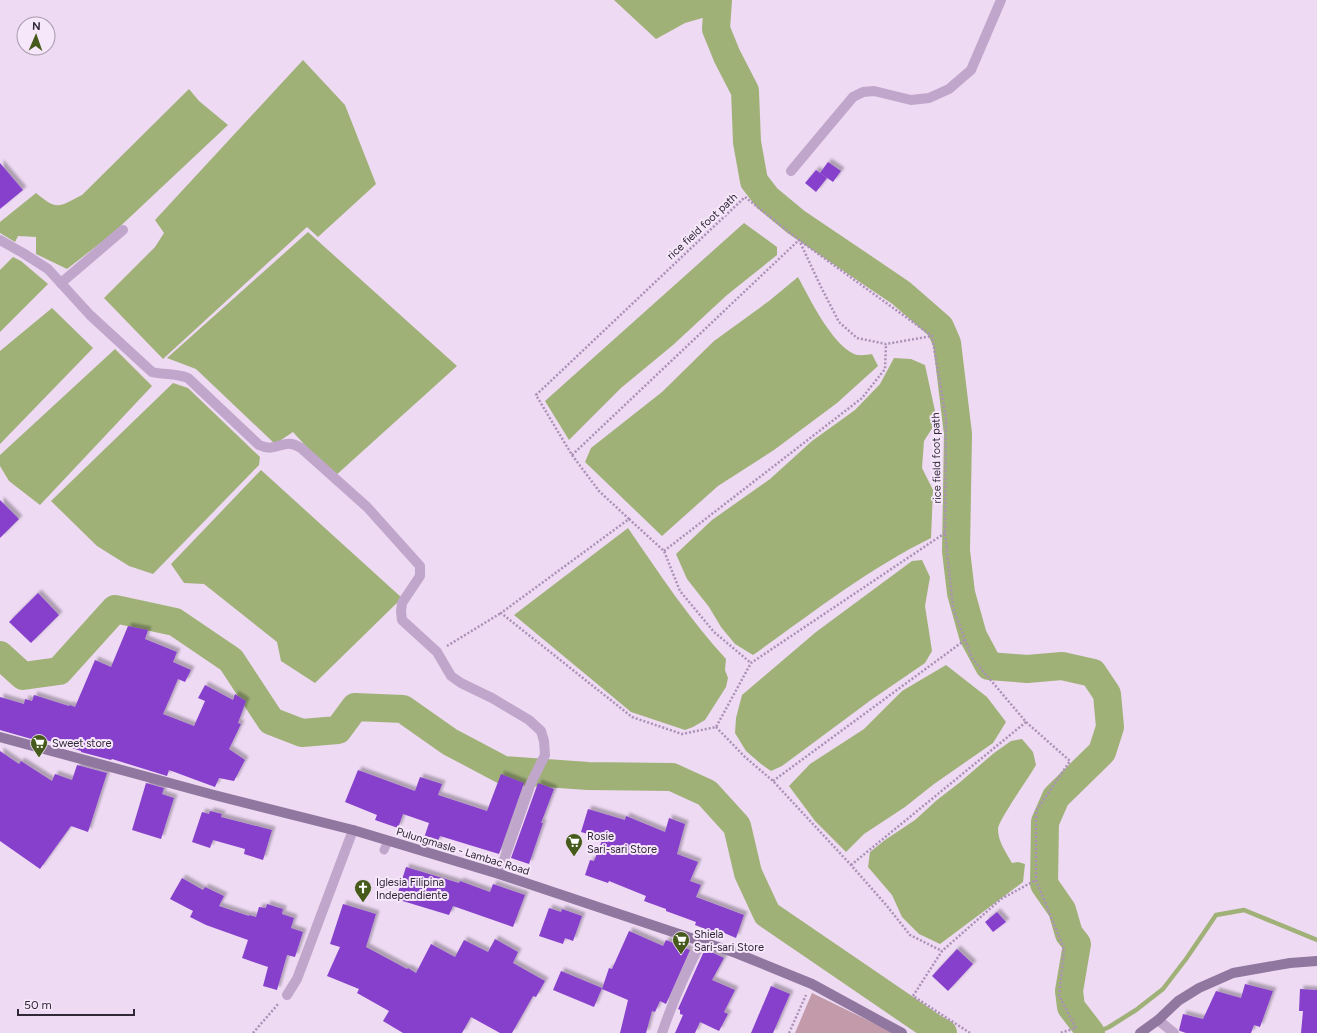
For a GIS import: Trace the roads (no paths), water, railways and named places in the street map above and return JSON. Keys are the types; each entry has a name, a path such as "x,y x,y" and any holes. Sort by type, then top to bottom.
{"street":[{"path":"790,171 853,97 863,92 874,91 911,100 929,98 949,89 971,70 1001,0"},
{"path":"61,283 123,230"},
{"path":"0,240 48,269 90,315 152,372 174,374 188,378 259,444 266,448 291,443 296,445 367,507 420,566 420,576 402,602 400,611 402,620 437,652 451,676 529,720 541,731 544,742 545,755 531,783 498,874"},
{"name":"Pulungmasle - Lambac Road","path":"0,736 214,795 353,830 386,846 498,874 702,941 736,953 812,984 902,1033"},
{"path":"287,994 297,979 353,830"},
{"path":"662,1033 685,975 702,941"},
{"path":"1140,1033 1158,1020 1178,1001 1200,988 1233,973 1290,963 1317,961"},
{"path":"1158,1020 1174,1033"}],"waterway":[{"path":"718,0 716,29 727,56 745,91 747,142 754,181 767,198 796,222 901,293 940,327 947,343 958,434 956,551 961,593 973,636 989,666 1027,669 1062,666 1093,673 1107,694 1110,727 1102,752 1056,797 1045,822 1044,884 1062,910 1069,934 1077,944 1069,991 1071,1007 1091,1033"},
{"path":"0,655 23,676 59,671 115,609 175,622 231,660 271,721 302,733 338,730 355,707 403,709 450,742 503,770 588,776 672,777 707,793 737,826 748,873 767,914 943,1033"},
{"path":"1096,1033 1109,1027 1136,1010 1163,989 1186,959 1216,915 1244,910 1317,940"}],"place":[{"name":"Sweet store","path":"39,758"},
{"name":"Rosie Sari-sari Store","path":"574,857"},
{"name":"Iglesia Filipina Independiente","path":"363,903"},
{"name":"Shiela Sari-sari Store","path":"681,955"}]}
